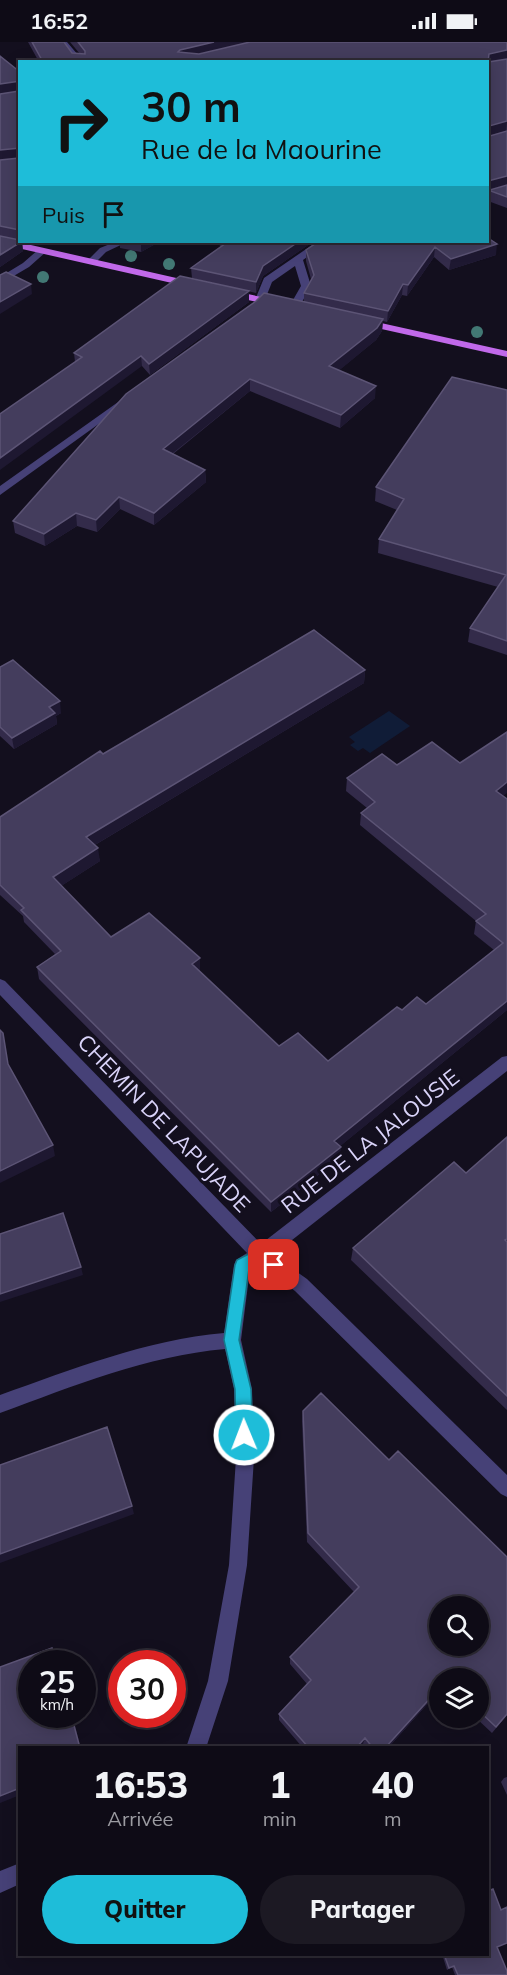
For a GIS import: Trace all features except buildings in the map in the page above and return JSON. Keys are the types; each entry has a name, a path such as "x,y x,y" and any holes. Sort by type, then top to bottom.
{"main road":[{"path":"0,241 202,287"},
{"path":"214,289 305,309"},
{"path":"350,320 507,354"}],"street":[{"path":"63,42 78,60"},
{"path":"91,262 103,250 120,243"},
{"path":"251,309 260,300 268,280 315,247 329,243"},
{"path":"0,281 26,265 42,251"},
{"path":"294,307 306,286 298,260"},
{"path":"0,491 135,393"},
{"name":"CHEMIN DE LAPUJADE","path":"0,985 260,1255 301,1285 507,1488"},
{"name":"RUE DE LA JALOUSIE","path":"232,1340 242,1265 260,1255 507,1062"},
{"path":"0,1404 140,1354 200,1342 232,1340 243,1389 245,1458 237,1565 218,1681 197,1746"},
{"path":"0,1882 18,1874"}],"water":[{"path":"389,711 410,726 370,753 363,748 358,751 350,745 355,742 349,737"}],"route":[{"path":"244,1435 243,1389 232,1340 242,1265 260,1255 274,1265"}]}
